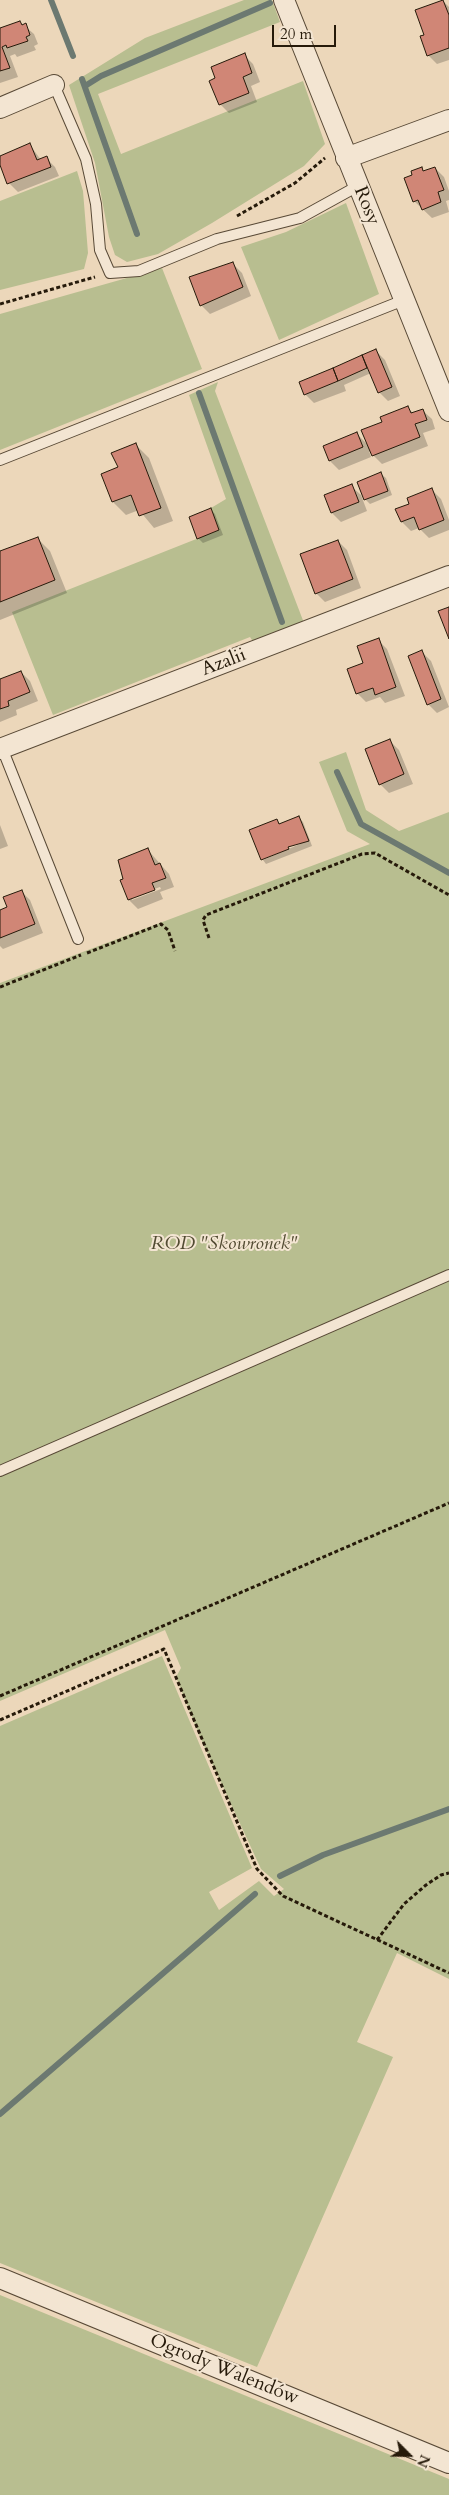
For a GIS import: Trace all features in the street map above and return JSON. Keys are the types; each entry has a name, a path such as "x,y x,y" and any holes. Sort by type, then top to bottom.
{"street":[{"name":"Rosy","path":"284,0 449,411"},
{"path":"0,108 54,86"},
{"path":"344,151 449,120"},
{"name":"Azalii","path":"1,749 449,576"},
{"name":"Ogrody Walendów","path":"0,2278 449,2462"}],"lane":[{"path":"54,86 86,159 96,204 100,250 110,273 139,271 217,240 300,218 358,186"},
{"path":"0,460 404,300"},
{"path":"1,749 78,938"},
{"path":"0,1471 449,1275"}],"path":[{"path":"217,240 234,218 344,151"},
{"path":"0,304 110,273"},
{"path":"209,938 203,920 206,914 369,853 375,853 449,895"},
{"path":"0,987 161,924 168,930 175,951"},
{"path":"0,1696 449,1503"},
{"path":"0,1720 164,1649 257,1869 283,1896 449,1973"},
{"path":"377,1940 404,1904 426,1885 449,1873"}],"green space":[{"path":"244,0 272,0 280,22 98,94 121,154 303,81 325,144 304,166 212,223 158,254 127,262 115,255 109,237 95,163 69,85 145,38"},
{"path":"77,171 83,191 88,253 84,269 0,290 0,201"},
{"path":"346,203 379,294 279,340 241,247 286,232"},
{"path":"162,268 202,369 0,450 0,314"},
{"path":"218,382 215,391 304,623 254,643 250,637 53,715 12,612 219,530 211,508 226,499 189,395"},
{"name":"ROD \"Skowronek\"","path":"346,752 366,810 399,831 449,812 449,1979 397,1953 357,2042 393,2057 257,2367 0,2263 0,1726 162,1656 252,1868 209,1892 219,1910 259,1881 274,1896 284,1889 261,1869 200,1737 176,1677 181,1668 165,1630 0,1701 0,983 370,844 347,831 319,762"},
{"path":"0,2295 449,2479 449,2495 0,2495"}],"building":[{"path":"443,0 449,15 449,48 427,56 420,36 424,35 415,10"},
{"path":"20,21 22,25 26,23 30,35 26,37 28,41 7,48 6,45 2,47 10,68 0,71 0,28"},
{"path":"245,53 252,73 243,77 249,93 219,105 209,81 215,78 211,67"},
{"path":"30,143 37,160 47,156 51,167 7,184 0,165 0,156"},
{"path":"422,167 423,171 435,167 444,190 438,192 441,202 422,210 418,200 413,202 404,178 412,175 411,171"},
{"path":"233,262 243,287 200,306 189,277"},
{"path":"376,349 392,387 378,393 362,355"},
{"path":"362,355 367,368 338,381 333,368"},
{"path":"333,368 338,381 304,395 299,382"},
{"path":"408,406 411,413 423,409 427,420 415,424 420,437 372,456 361,430 382,422 380,417"},
{"path":"357,432 363,447 329,461 323,446"},
{"path":"136,443 161,508 139,516 131,495 112,502 101,474 118,467 111,453"},
{"path":"381,472 388,491 364,500 357,482"},
{"path":"352,484 359,502 331,513 324,495"},
{"path":"432,488 444,520 419,530 414,517 401,522 395,509 409,504 407,498"},
{"path":"211,508 219,530 197,539 189,517"},
{"path":"38,537 55,580 0,602 0,551"},
{"path":"338,540 353,579 315,594 300,554"},
{"path":"449,607 449,639 438,611"},
{"path":"379,638 396,687 375,695 373,688 356,694 347,669 363,663 357,646"},
{"path":"422,650 441,699 427,705 408,656"},
{"path":"21,671 30,692 8,701 9,706 0,709 0,679"},
{"path":"390,739 404,774 379,785 365,749"},
{"path":"299,816 309,841 288,847 289,849 261,860 249,830 277,819 279,824"},
{"path":"148,848 155,865 160,863 166,878 152,883 155,890 128,900 120,880 123,879 118,860"},
{"path":"22,890 35,924 0,938 0,910 7,907 3,897"}],"waterway":[{"path":"51,0 73,56"},
{"path":"85,86 101,76 270,3"},
{"path":"82,79 137,234"},
{"path":"199,393 282,622"},
{"path":"337,772 361,824 449,873"},
{"path":"280,1876 323,1855 449,1809"},
{"path":"0,2114 255,1894"}]}
